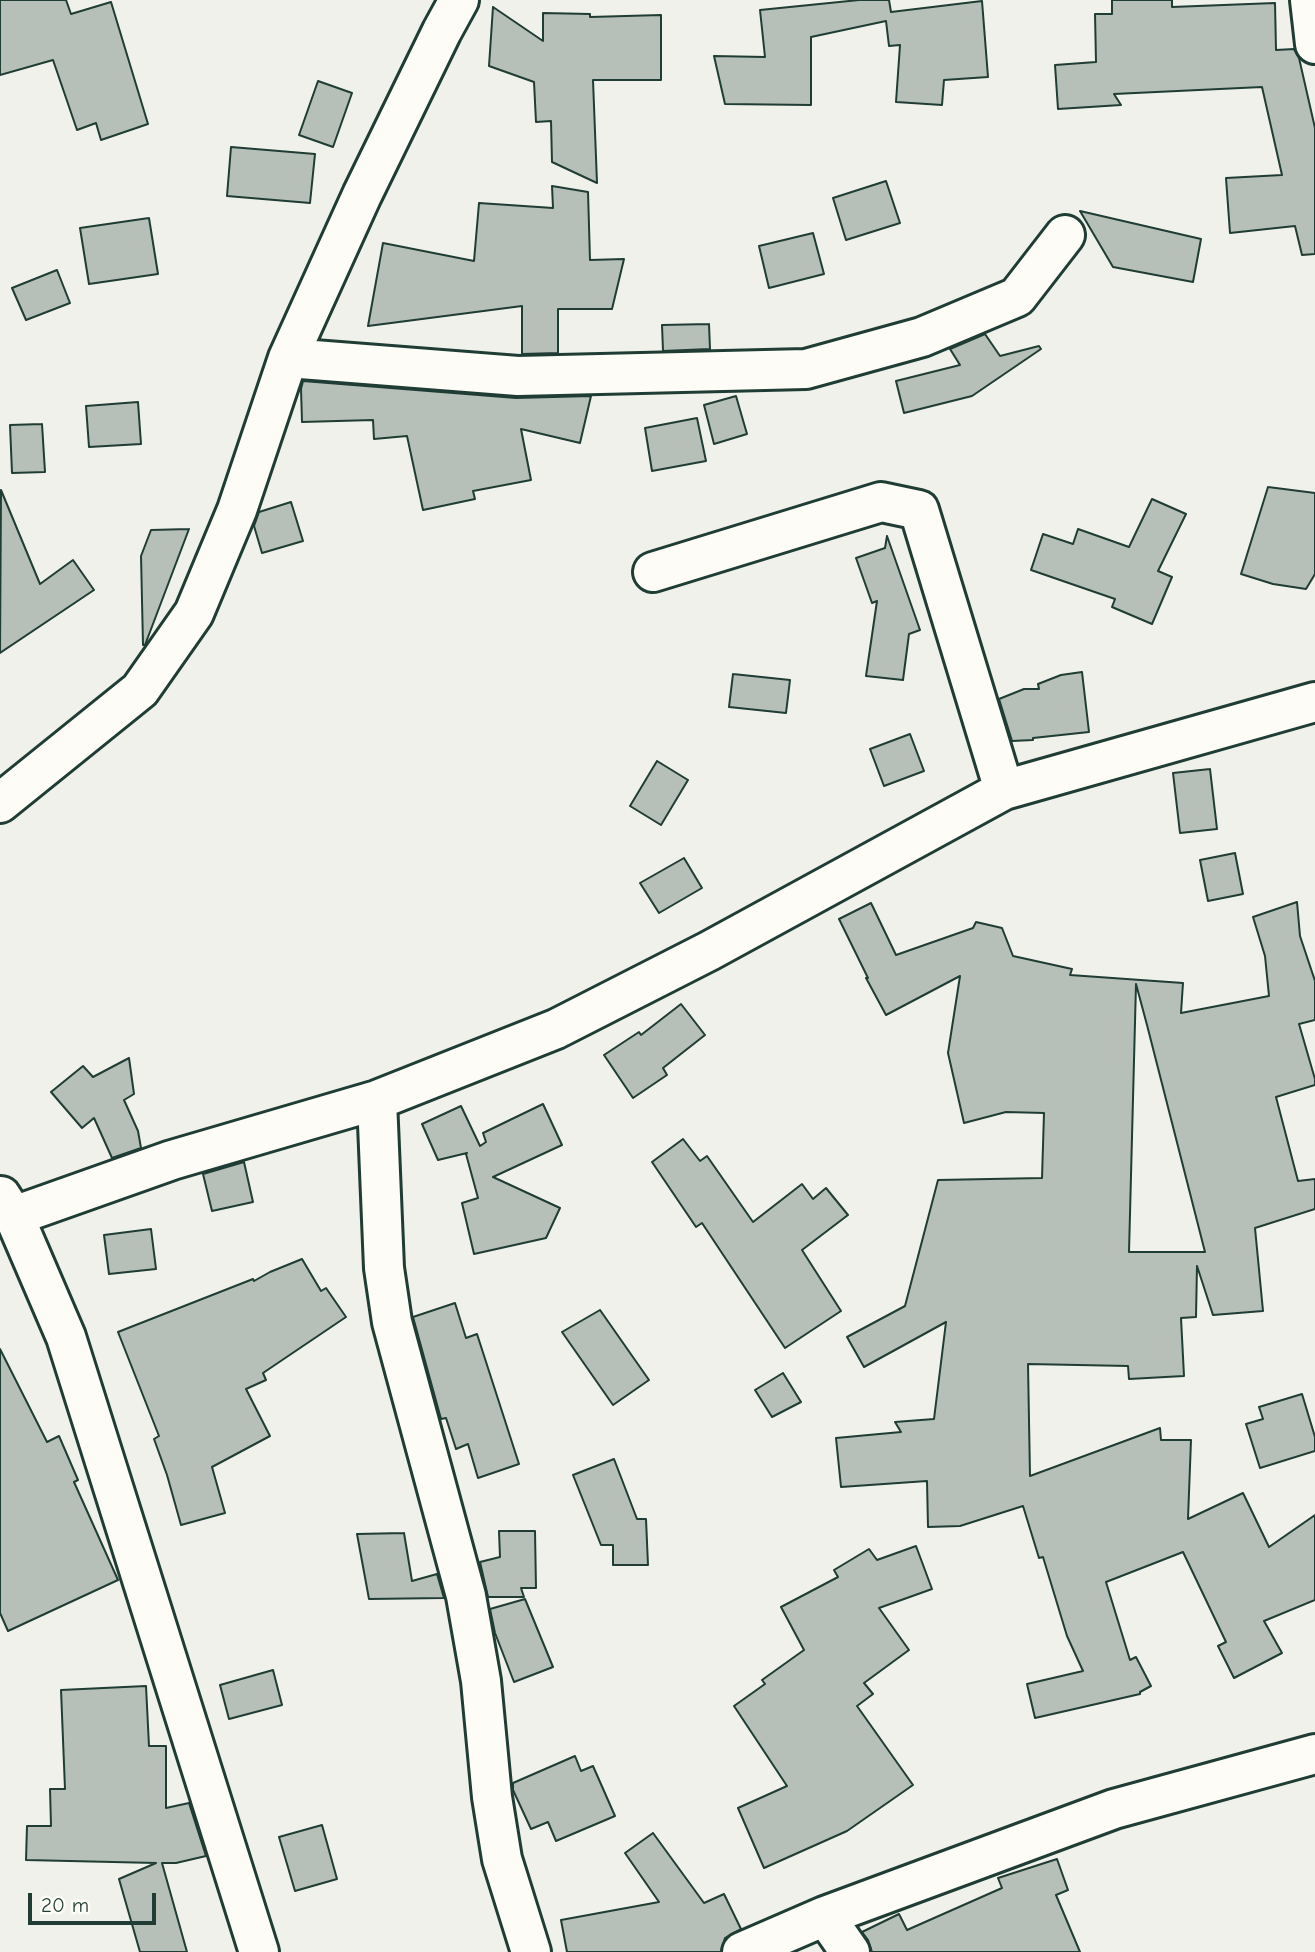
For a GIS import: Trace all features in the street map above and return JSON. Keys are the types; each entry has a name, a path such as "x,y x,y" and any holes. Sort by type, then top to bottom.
{"street":[{"path":"0,803 140,690 194,613 237,510 288,358 362,195 459,0"},
{"path":"1310,0 1315,44"},
{"path":"288,358 519,376 806,369 922,337 1017,297 1065,235"},
{"path":"653,572 881,502 919,510 1004,790"},
{"path":"258,1952 66,1337 7,1205 377,1100 556,1028 709,951 1004,790 1315,702"},
{"path":"377,1100 384,1268 392,1322 466,1596 481,1681 492,1797 502,1858 531,1952"},
{"path":"742,1952 825,1916 1114,1809 1315,1754"},
{"path":"825,1916 850,1952"}],"building":[{"path":"0,0 66,0 71,14 111,2 148,124 101,140 96,123 77,130 53,60 0,75"},
{"path":"859,0 889,0 891,12 982,1 988,77 944,80 942,105 896,102 900,45 889,46 886,21 811,37 811,105 725,104 714,56 765,57 760,10"},
{"path":"1112,0 1172,0 1172,7 1275,3 1276,50 1294,49 1299,58 1315,128 1315,254 1302,255 1295,226 1230,233 1226,178 1282,175 1262,87 1114,94 1121,105 1058,109 1055,65 1096,62 1095,14 1112,14"},
{"path":"493,7 543,41 543,13 590,14 590,17 661,15 661,80 593,80 597,183 552,162 551,121 536,122 534,82 489,66"},
{"path":"318,81 352,93 333,147 299,135"},
{"path":"231,147 315,154 310,203 227,196"},
{"path":"886,181 900,223 846,240 833,198"},
{"path":"552,186 588,192 590,260 624,259 612,309 558,309 558,353 522,354 522,306 368,326 383,243 474,261 479,203 553,208"},
{"path":"1080,211 1201,239 1193,282 1113,267"},
{"path":"149,218 158,274 89,284 80,228"},
{"path":"813,233 824,274 769,288 759,246"},
{"path":"57,270 70,303 26,320 12,288"},
{"path":"709,324 710,349 663,351 662,325"},
{"path":"985,334 1000,356 1039,346 1041,349 972,396 904,413 896,381 960,365 950,349"},
{"path":"303,381 516,398 591,396 580,443 521,429 531,480 473,491 475,499 423,510 407,436 374,439 373,420 302,422"},
{"path":"736,396 747,434 714,444 704,405"},
{"path":"138,402 141,444 89,447 86,406"},
{"path":"697,418 706,461 652,471 645,428"},
{"path":"42,424 45,472 12,473 10,425"},
{"path":"1268,487 1315,493 1315,574 1306,589 1273,584 1241,574"},
{"path":"1,490 40,584 73,560 94,590 0,653"},
{"path":"1152,499 1186,514 1158,571 1172,577 1152,624 1112,607 1115,599 1031,570 1043,534 1073,544 1078,529 1129,547"},
{"path":"291,502 303,541 262,553 254,526 259,512"},
{"path":"189,529 143,645 141,556 151,530"},
{"path":"887,536 920,630 909,634 903,680 866,676 877,601 872,603 856,558 885,548"},
{"path":"1082,672 1089,732 1012,741 999,699 1024,689 1039,689 1038,684 1061,675"},
{"path":"733,674 790,680 786,713 729,707"},
{"path":"910,734 924,771 884,786 870,749"},
{"path":"657,761 688,780 661,825 630,806"},
{"path":"1210,769 1217,829 1180,833 1173,773"},
{"path":"1235,853 1243,894 1208,901 1200,860"},
{"path":"684,858 702,888 659,913 640,883"},
{"path":"1297,902 1300,936 1315,981 1315,1020 1299,1024 1315,1085 1276,1097 1298,1181 1315,1179 1315,1209 1255,1228 1263,1311 1213,1315 1197,1266 1196,1317 1181,1318 1184,1376 1129,1379 1128,1366 1028,1364 1030,1476 1160,1428 1161,1440 1191,1440 1188,1519 1243,1493 1269,1547 1315,1515 1315,1600 1264,1621 1282,1653 1234,1678 1218,1646 1226,1642 1183,1552 1106,1582 1130,1660 1136,1657 1151,1686 1140,1694 1035,1718 1027,1684 1083,1671 1067,1636 1043,1557 1039,1558 1023,1506 960,1526 928,1527 927,1481 841,1487 836,1438 901,1432 895,1422 934,1419 946,1322 864,1367 847,1337 905,1306 938,1180 1042,1178 1044,1113 1006,1112 964,1123 948,1053 960,976 886,1015 839,919 871,903 896,955 973,928 976,922 1002,928 1013,956 1072,969 1070,975 1183,983 1181,1013 1269,996 1265,956 1253,917","holes":["1136,984 1205,1252 1129,1252"]},
{"path":"681,1004 705,1035 663,1068 667,1075 633,1098 604,1055 639,1032 641,1035"},
{"path":"129,1058 134,1094 124,1100 138,1131 141,1148 112,1158 94,1118 82,1128 51,1092 83,1066 93,1077"},
{"path":"543,1104 562,1145 493,1177 560,1208 546,1238 474,1254 462,1203 478,1198 467,1153 438,1160 422,1124 461,1106 480,1146 486,1142 483,1133"},
{"path":"683,1139 700,1161 707,1156 753,1222 802,1184 813,1199 826,1188 848,1215 802,1250 841,1311 785,1348 702,1223 696,1227 652,1162"},
{"path":"244,1162 253,1202 212,1211 203,1174"},
{"path":"151,1229 156,1269 109,1274 104,1235"},
{"path":"302,1259 321,1291 326,1288 346,1317 263,1373 266,1380 246,1389 270,1436 212,1467 225,1513 181,1525 154,1439 159,1436 118,1332 253,1279 254,1281"},
{"path":"455,1303 466,1338 477,1334 519,1464 478,1478 468,1444 456,1449 446,1418 441,1419 413,1317"},
{"path":"600,1310 649,1380 613,1405 562,1332"},
{"path":"0,1349 47,1442 59,1436 78,1480 74,1482 118,1580 8,1631 0,1613"},
{"path":"783,1373 801,1402 772,1417 755,1390"},
{"path":"1302,1394 1315,1437 1315,1451 1260,1468 1246,1424 1263,1419 1259,1407"},
{"path":"614,1459 637,1519 646,1519 648,1565 613,1565 613,1545 601,1545 573,1475"},
{"path":"499,1531 535,1531 536,1588 521,1588 524,1597 488,1597 480,1562 500,1557"},
{"path":"404,1533 412,1581 437,1574 444,1598 369,1599 357,1534"},
{"path":"916,1546 932,1589 879,1608 909,1650 864,1683 873,1694 857,1706 913,1785 847,1831 764,1868 738,1808 787,1786 734,1706 765,1684 762,1680 804,1650 781,1607 838,1577 834,1570 869,1549 877,1560"},
{"path":"525,1599 553,1667 514,1682 495,1633 490,1609"},
{"path":"273,1670 282,1705 229,1719 220,1685"},
{"path":"146,1686 149,1746 166,1746 166,1808 189,1803 206,1856 176,1863 162,1863 187,1952 140,1952 119,1879 156,1863 26,1860 27,1826 51,1826 50,1789 65,1789 61,1690"},
{"path":"575,1756 581,1771 593,1766 615,1816 556,1841 548,1822 531,1829 513,1790 513,1783"},
{"path":"322,1825 337,1879 295,1891 279,1837"},
{"path":"653,1833 704,1903 724,1894 741,1929 725,1938 721,1952 567,1952 561,1920 659,1902 625,1853"},
{"path":"1057,1859 1068,1890 1056,1895 1080,1952 872,1952 862,1932 899,1914 907,1930 1002,1888 998,1878"}]}
